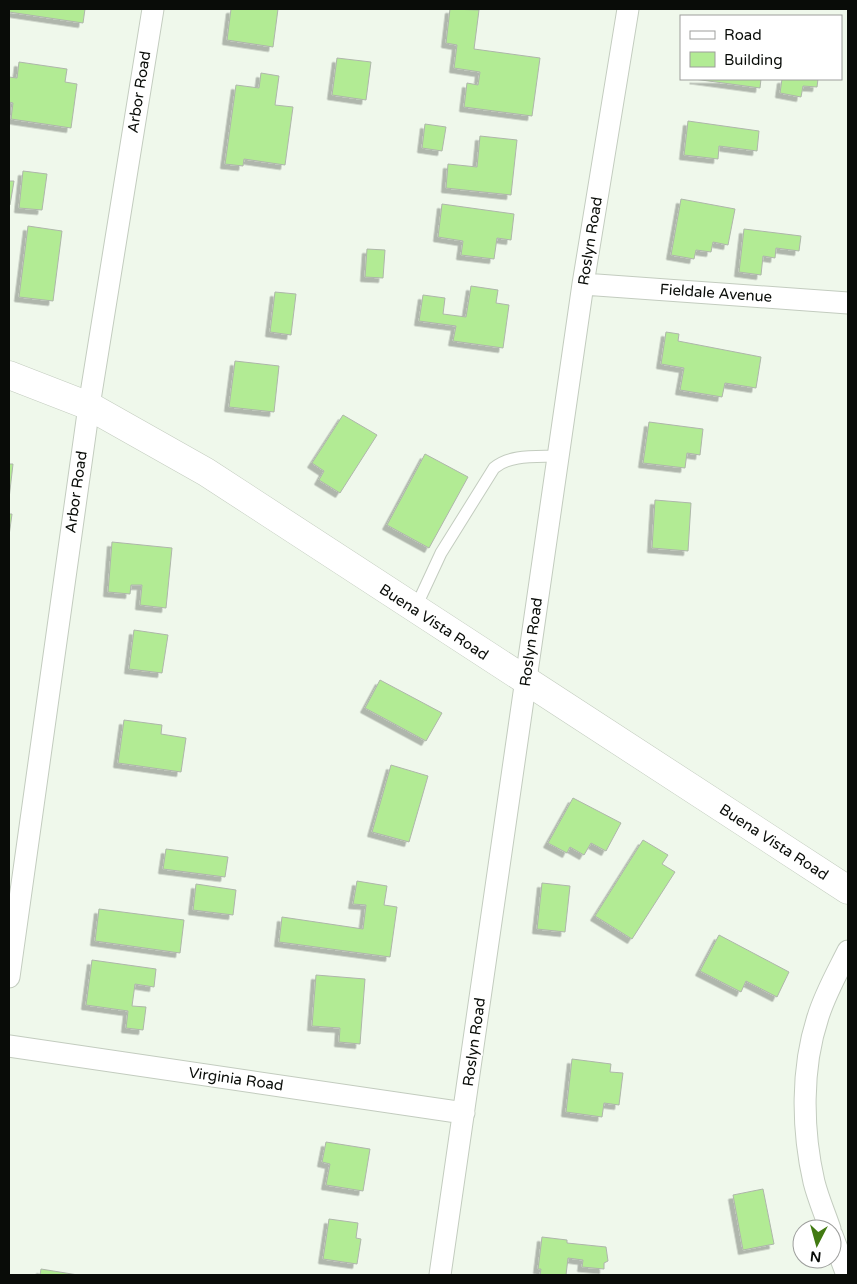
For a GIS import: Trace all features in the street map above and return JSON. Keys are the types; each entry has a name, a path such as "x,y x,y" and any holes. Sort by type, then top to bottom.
{"street":[{"name":"Arbor Road","path":"9,977 88,406 153,9"},
{"name":"Roslyn Road","path":"440,1275 583,284 628,9"},
{"name":"Fieldale Avenue","path":"583,284 848,302"},
{"name":"Buena Vista Road","path":"9,375 88,406 206,472 848,890"},
{"path":"827,1219 815,1183 807,1142 805,1100 809,1058 817,1018 829,988 848,952"},
{"name":"Virginia Road","path":"9,1046 464,1113"},
{"path":"842,1262 847,1275"}],"lane":[{"path":"415,609 441,552 494,468 502,461 510,459 558,456"}],"building":[{"path":"9,9 85,9 83,23 9,12"},
{"path":"231,9 278,9 273,47 227,40"},
{"path":"450,9 479,10 474,49 540,58 532,116 464,107 467,83 478,85 480,72 454,68 457,45 446,43"},
{"path":"337,58 371,62 366,100 332,95"},
{"path":"19,62 67,69 65,82 77,84 71,128 11,119 13,103 9,102 9,77 17,78"},
{"path":"261,73 279,76 275,105 293,107 285,165 244,159 243,166 225,164 236,85 259,88"},
{"path":"701,80 761,80 760,88"},
{"path":"782,80 818,80 817,87 803,86 801,97 780,93"},
{"path":"688,121 759,131 757,151 719,146 718,159 684,155"},
{"path":"425,124 446,127 442,151 422,148"},
{"path":"480,136 517,140 511,195 446,188 448,164 477,167"},
{"path":"23,171 47,174 42,210 19,208"},
{"path":"9,181 14,181 10,205 9,205"},
{"path":"681,199 735,209 728,245 713,242 711,252 696,250 694,259 671,255"},
{"path":"442,204 514,214 511,240 497,238 494,259 461,255 463,241 438,237"},
{"path":"28,226 62,231 53,301 19,297"},
{"path":"744,229 801,236 799,251 776,248 775,258 763,256 761,275 739,272"},
{"path":"367,249 385,250 383,278 365,277"},
{"path":"471,286 498,290 496,303 509,305 503,348 453,341 456,326 419,321 423,295 445,298 443,314 466,317"},
{"path":"275,292 296,294 291,335 270,332"},
{"path":"666,332 679,334 678,341 761,357 756,388 725,383 722,397 680,390 684,368 661,364"},
{"path":"235,361 279,366 274,412 229,407"},
{"path":"343,415 377,435 340,493 319,480 324,471 312,463"},
{"path":"649,422 703,429 700,455 687,453 685,468 643,463"},
{"path":"425,454 468,477 429,548 387,525"},
{"path":"9,464 13,464 9,499"},
{"path":"655,500 691,503 688,551 652,548"},
{"path":"9,514 12,514 9,536"},
{"path":"112,542 172,548 166,608 140,605 142,585 131,585 130,594 108,592"},
{"path":"134,630 168,635 162,673 129,669"},
{"path":"380,680 442,713 426,741 365,708"},
{"path":"124,720 162,725 161,734 186,738 181,772 118,763"},
{"path":"391,765 428,776 409,842 372,832"},
{"path":"573,798 621,823 606,851 591,843 584,855 570,847 567,853 548,843"},
{"path":"643,840 668,855 662,864 675,872 632,939 595,916"},
{"path":"166,849 228,857 225,877 163,869"},
{"path":"357,881 387,886 384,905 397,907 390,957 279,942 282,917 363,929 366,905 353,904"},
{"path":"542,883 570,886 565,932 537,929"},
{"path":"196,884 236,890 233,915 193,910"},
{"path":"99,909 184,920 180,953 95,941"},
{"path":"719,935 789,972 777,997 746,981 741,992 700,971"},
{"path":"92,960 156,969 154,987 135,984 132,1006 146,1007 143,1030 126,1028 128,1011 86,1005"},
{"path":"316,975 365,979 360,1044 339,1042 340,1028 312,1026"},
{"path":"572,1059 611,1064 610,1072 623,1073 619,1105 604,1103 602,1117 566,1112"},
{"path":"326,1142 370,1149 363,1191 326,1185 330,1164 322,1162"},
{"path":"763,1189 774,1244 743,1250 733,1195"},
{"path":"329,1219 358,1223 356,1238 361,1239 357,1264 323,1259"},
{"path":"542,1237 567,1240 567,1243 606,1247 608,1261 604,1263 604,1269 582,1267 583,1260 568,1258 566,1275 540,1275 541,1269 538,1269"},
{"path":"41,1269 78,1275 40,1275"}]}
